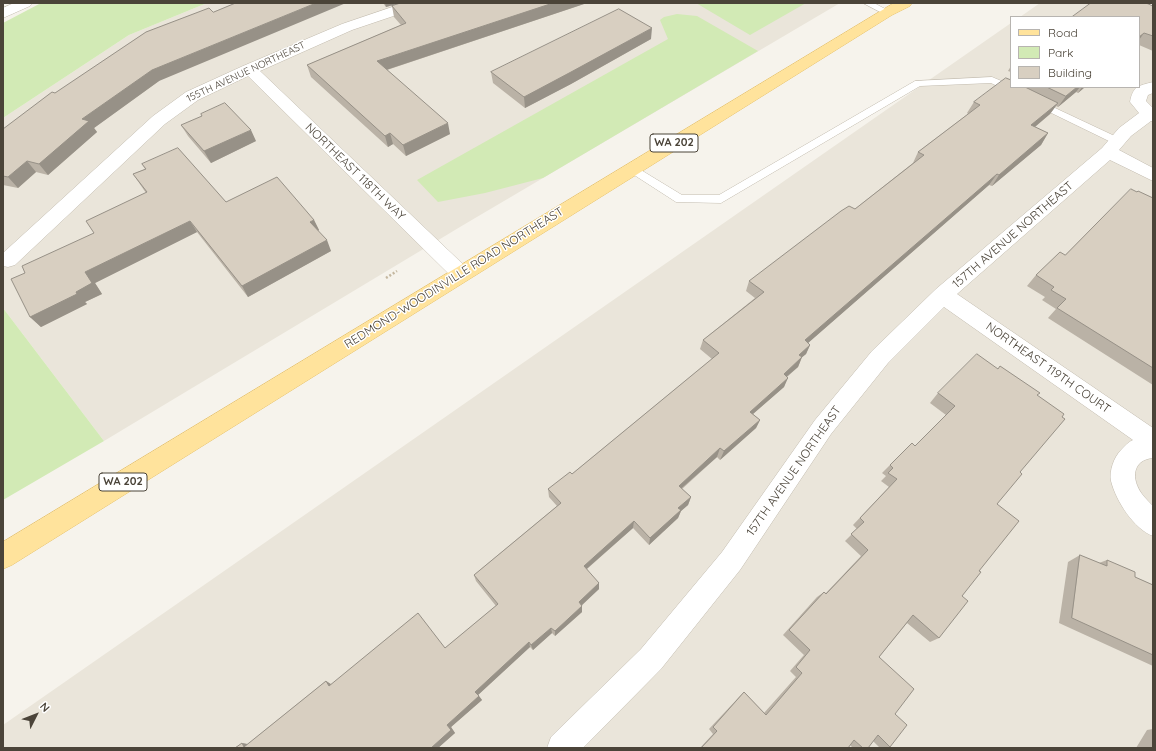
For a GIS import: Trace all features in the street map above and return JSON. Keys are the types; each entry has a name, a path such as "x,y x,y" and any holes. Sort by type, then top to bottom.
{"main road":[{"name":"REDMOND-WOODINVILLE ROAD NORTHEAST","path":"3,556 887,12 905,3"}],"street":[{"path":"3,14 25,3"},
{"name":"155TH AVENUE NORTHEAST","path":"8,260 159,120 192,96 347,27 418,3"},
{"name":"NORTHEAST 118TH WAY","path":"249,70 461,274"},
{"name":"157TH AVENUE NORTHEAST","path":"562,748 650,660 731,561 823,426 880,357 943,294 1113,147 1125,132 1151,115 1138,102 1140,92 1153,87"},
{"path":"1113,147 1153,174"},
{"name":"NORTHEAST 119TH COURT","path":"943,294 1153,441"},
{"path":"1153,447 1138,449 1125,462 1123,480 1133,502 1153,524"}],"lane":[{"path":"867,3 887,12"},
{"path":"632,169 680,199 720,199 918,83 992,80 1113,147"}],"path":[{"path":"386,278 397,271"}],"shaded area":[{"path":"207,3 840,3 465,224 104,441 3,308 3,118 129,35"},
{"path":"1040,3 1121,3 1153,16 1153,748 3,748 3,725 1010,24 1010,88 1140,88 1140,16 1021,16"}],"green space":[{"path":"41,3 207,3 129,35 3,118 3,23"},
{"path":"696,3 806,3 750,35"},
{"path":"677,14 697,16 758,51 543,178 485,193 438,202 417,180 668,39 660,20 664,17"},
{"path":"3,308 104,441 3,500"}],"building":[{"path":"236,3 316,3 152,70 82,119 89,121 39,164 27,161 8,177 3,176 3,129 52,92 55,93 146,32 209,8 213,12"},
{"path":"401,3 553,3 377,61 448,123 403,145 390,133 385,136 307,65 406,23 392,6"},
{"path":"1091,3 1146,3 1153,6 1153,36 1144,33 1140,36 1140,16 1073,16"},
{"path":"619,9 652,28 524,97 491,72"},
{"path":"1006,78 1010,80 1010,88 1027,88 1058,103 1031,125 1048,133 999,175 997,174 805,340 810,345 799,355 802,357 784,374 788,378 750,412 760,420 724,451 720,448 679,486 691,497 678,508 681,510 650,538 634,521 584,566 599,583 579,602 582,606 555,631 551,628 531,645 529,642 475,692 479,696 447,725 451,730 431,748 235,748 242,743 244,747 326,681 329,686 418,613 445,648 498,604 474,575 561,503 548,489 570,472 572,474 719,353 703,340 764,292 749,281 841,211 849,206 855,209 924,155 918,152 980,105 974,102"},
{"path":"1049,88 1076,88 1066,96"},
{"path":"225,103 251,130 204,151 181,125 202,116 201,114"},
{"path":"178,148 226,202 277,177 314,220 310,222 327,240 242,286 190,221 85,272 92,283 76,292 77,294 30,317 11,279 25,273 22,266 94,233 86,221 147,192 133,174 146,169 142,164"},
{"path":"1131,189 1153,198 1153,368 1057,308 1066,299 1051,290 1054,287 1036,275 1060,252 1065,255"},
{"path":"977,354 998,369 1000,366 1040,393 1037,395 1064,414 1062,417 1065,419 1020,472 1022,474 997,504 1019,521 979,571 981,572 962,596 968,601 939,638 913,615 879,657 914,689 895,714 907,725 890,747 878,735 868,748 863,748 854,740 848,748 701,748 717,731 713,727 744,692 766,715 802,673 796,667 810,650 789,630 824,592 826,594 868,550 851,534 864,522 860,518 897,479 888,473 893,468 890,465 912,443 915,446 955,406 938,393"},
{"path":"1080,555 1107,566 1107,560 1135,572 1135,577 1153,585 1153,655 1072,618"}]}
